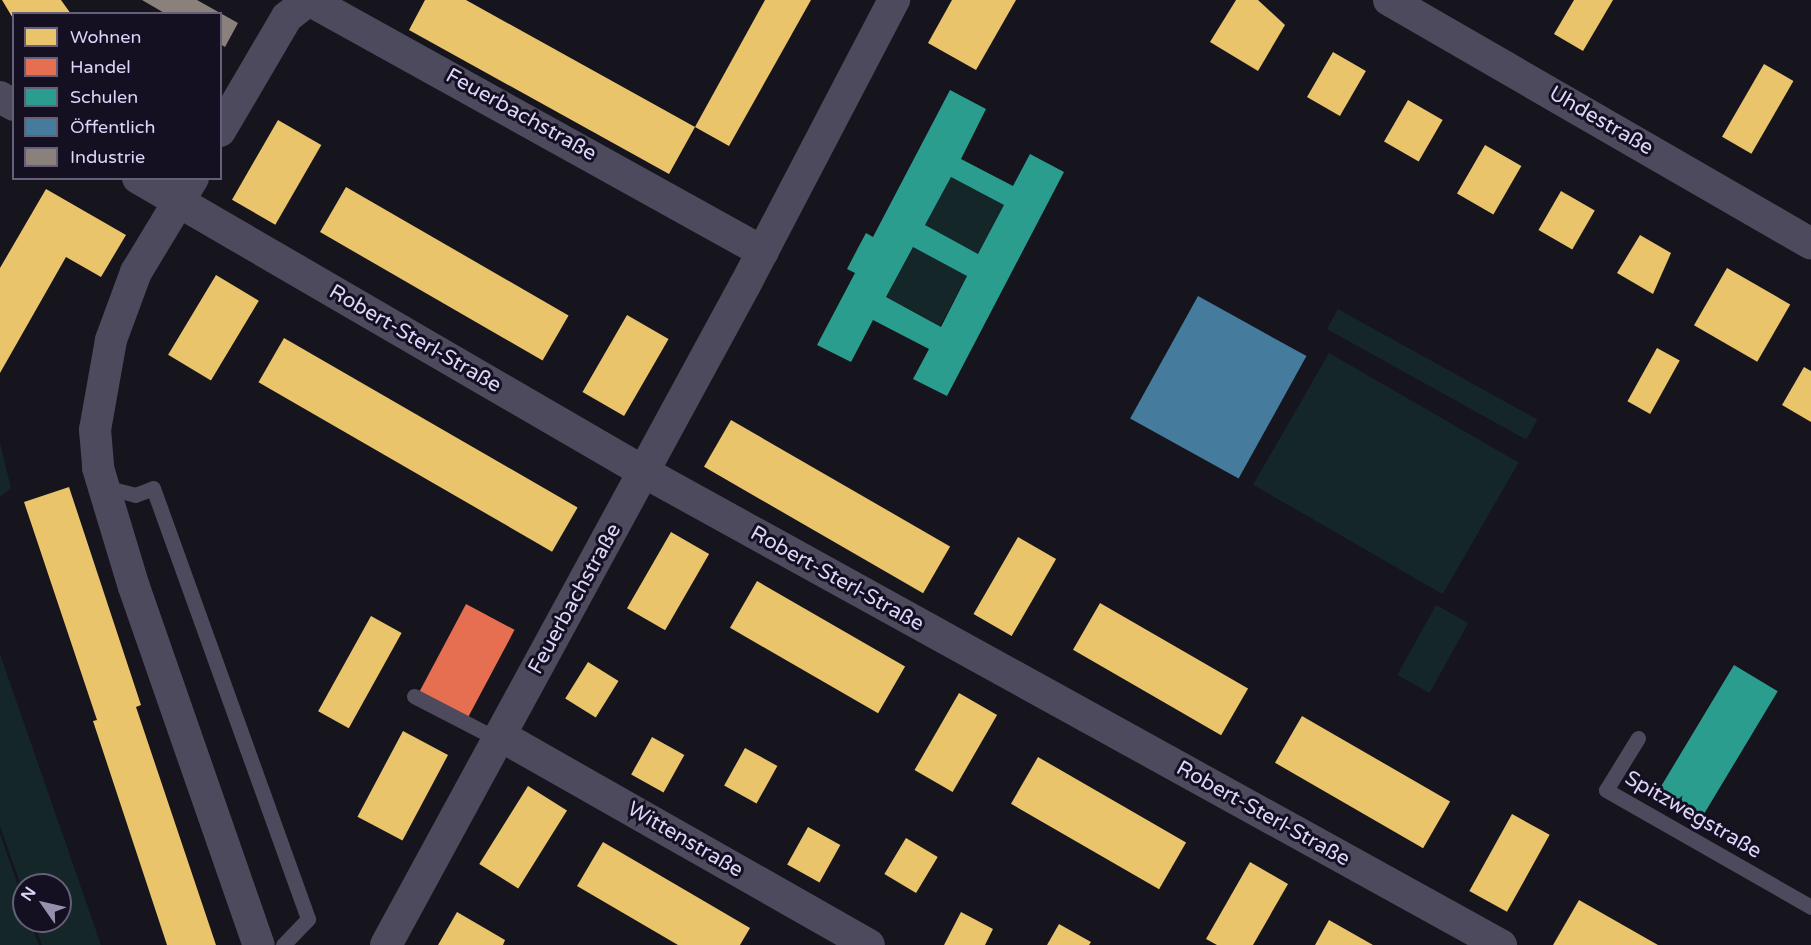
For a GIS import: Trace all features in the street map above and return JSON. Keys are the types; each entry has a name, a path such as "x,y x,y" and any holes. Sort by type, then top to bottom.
{"street":[{"path":"222,128 287,17 309,0"},
{"name":"Feuerbachstraße","path":"309,0 763,252"},
{"name":"Feuerbachstraße","path":"386,945 763,252 894,0"},
{"name":"Uhdestraße","path":"1389,0 1811,244"},
{"name":"Robert-Sterl-Straße","path":"146,180 186,190 644,472 1501,945"},
{"path":"186,190 136,272 111,340 95,430 98,468 259,945"},
{"name":"Wittenstraße","path":"500,738 869,945"}],"lane":[{"path":"103,487 135,495 153,488 308,919 283,945"},
{"path":"414,696 500,738"},
{"name":"Spitzwegstraße","path":"1638,738 1606,790 1811,907"}],"shaded area":[{"path":"951,177 1004,205 978,254 925,226"},
{"path":"913,247 967,276 940,326 886,297"},
{"path":"1338,309 1537,420 1526,440 1327,329"},
{"path":"1329,353 1519,462 1443,594 1253,485"},
{"path":"0,443 11,488 0,497"},
{"path":"1436,605 1468,623 1430,693 1397,675"},
{"path":"0,654 101,945 42,945 38,933 72,933 72,873 17,873 0,826"},
{"path":"0,834 14,873 12,933 34,933 39,945 0,945"}],"building: Wohnen":[{"path":"2,0 61,0 70,12 12,12 12,17"},
{"path":"425,0 466,0 695,127 669,174 409,30"},
{"path":"765,0 811,0 729,146 695,127"},
{"path":"952,0 1016,0 976,70 928,43"},
{"path":"1236,0 1258,0 1285,25 1258,71 1210,42"},
{"path":"1574,0 1613,0 1583,51 1554,34"},
{"path":"1333,52 1366,71 1340,116 1307,97"},
{"path":"1764,64 1793,81 1751,154 1722,137"},
{"path":"1408,100 1443,120 1419,162 1384,142"},
{"path":"278,120 321,145 275,225 232,200"},
{"path":"1485,145 1521,166 1493,214 1457,193"},
{"path":"346,187 569,316 543,361 320,232"},
{"path":"46,189 126,235 101,277 66,257 0,373 0,268"},
{"path":"1561,191 1595,210 1572,249 1538,230"},
{"path":"1640,235 1671,253 1653,294 1617,273"},
{"path":"1727,268 1790,304 1757,362 1694,325"},
{"path":"216,275 259,301 211,380 168,355"},
{"path":"627,315 669,339 624,416 582,392"},
{"path":"284,338 578,508 552,552 258,382"},
{"path":"1657,348 1680,361 1650,414 1627,401"},
{"path":"1804,367 1811,371 1811,422 1782,405"},
{"path":"731,420 950,546 923,593 704,467"},
{"path":"69,487 141,705 136,707 216,945 167,945 93,721 97,720 24,502"},
{"path":"671,532 709,554 665,630 627,608"},
{"path":"1018,537 1056,559 1012,636 974,614"},
{"path":"757,581 905,666 878,713 730,628"},
{"path":"1100,603 1248,688 1221,735 1073,650"},
{"path":"371,616 402,633 349,728 318,711"},
{"path":"588,662 619,681 596,718 565,698"},
{"path":"959,693 997,715 953,792 914,770"},
{"path":"1302,716 1450,802 1423,848 1275,763"},
{"path":"403,731 448,755 402,841 357,817"},
{"path":"652,737 684,755 664,793 631,775"},
{"path":"745,748 777,766 757,804 724,786"},
{"path":"1038,757 1186,842 1159,889 1011,804"},
{"path":"528,786 567,810 518,888 479,864"},
{"path":"1512,814 1550,835 1507,912 1469,891"},
{"path":"808,827 840,845 820,883 787,865"},
{"path":"906,838 938,857 916,893 884,874"},
{"path":"603,842 750,928 740,945 678,945 577,886"},
{"path":"1250,862 1288,884 1253,945 1217,945 1206,939"},
{"path":"1579,900 1658,945 1553,945"},
{"path":"457,912 505,940 503,945 438,945"},
{"path":"961,912 993,929 985,945 944,945"},
{"path":"1329,920 1366,941 1373,945 1315,945"},
{"path":"1059,924 1091,942 1089,945 1047,945"}],"building: Handel":[{"path":"466,604 515,630 468,717 420,691"}],"building: Schulen":[{"path":"950,90 986,109 961,159 1013,186 1030,154 1064,172 947,396 913,379 929,349 873,320 851,362 817,345 855,273 847,269 866,233 873,237","holes":["951,177 1004,205 978,254 925,225","913,247 967,276 941,327 886,297"]},
{"path":"1734,665 1778,691 1703,816 1659,789"}],"building: Öffentlich":[{"path":"1198,296 1306,356 1239,479 1130,418"}],"building: Industrie":[{"path":"142,0 197,0 218,12 163,12"},
{"path":"222,14 238,23 225,47 222,45"}]}
